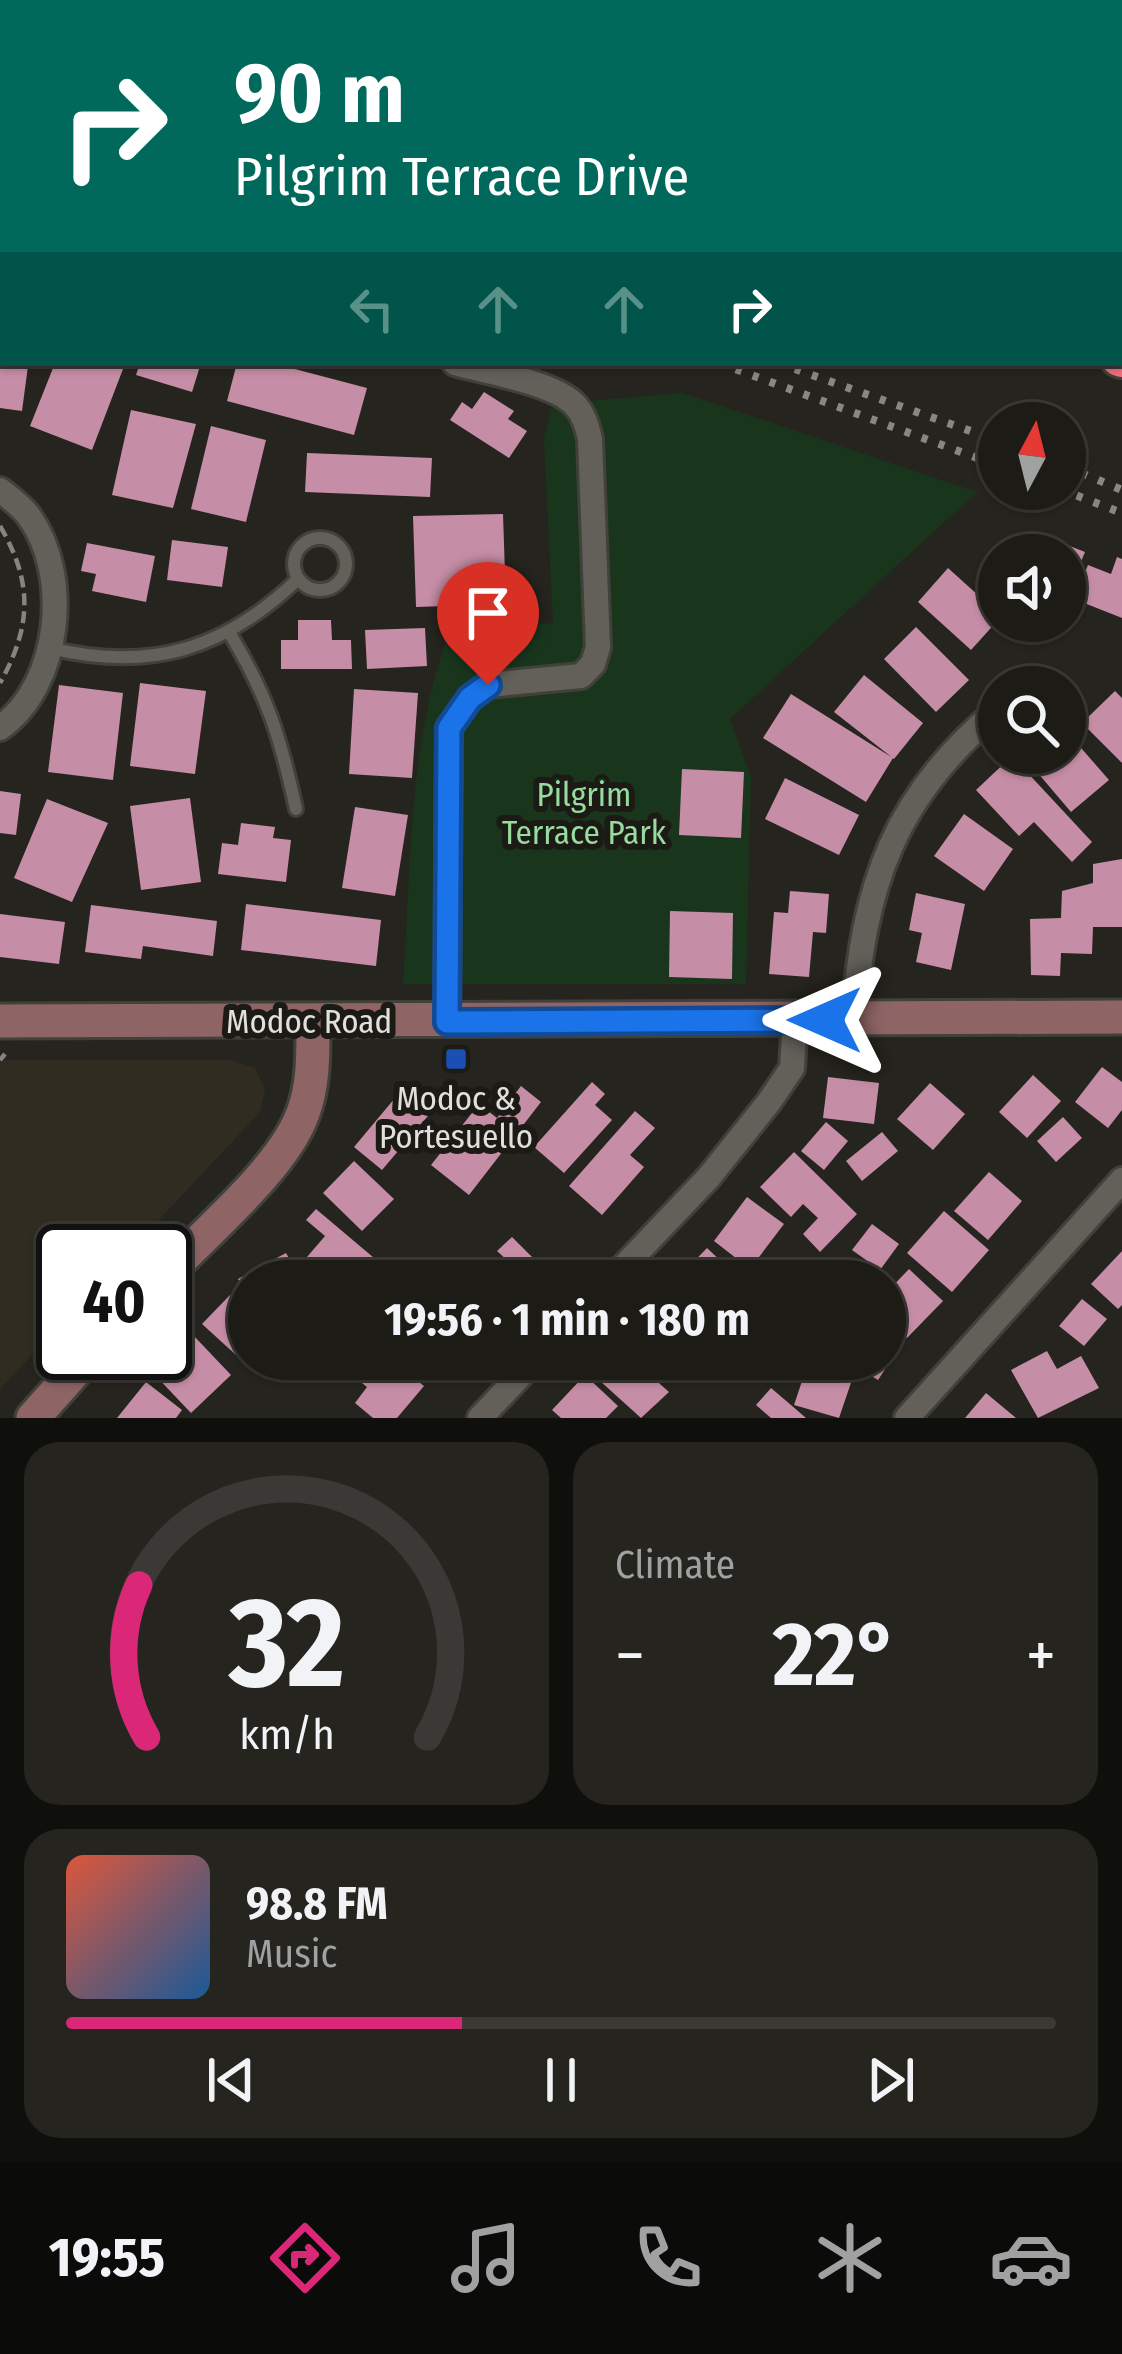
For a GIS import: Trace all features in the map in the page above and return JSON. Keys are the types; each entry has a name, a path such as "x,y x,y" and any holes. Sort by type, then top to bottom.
{"street":[{"path":"447,1022 449,728 470,698 488,685 581,676 598,647 590,439 585,420 558,392 466,366"},
{"path":"0,490 28,515 44,548 54,585 55,620 49,648 25,703 0,728"},
{"path":"854,1020 867,926 892,837 918,792 978,726"},
{"name":"Modoc Road","path":"2,1045 313,1021 1122,1017"},
{"path":"630,1260 709,1177 769,1102 792,1068 795,1020"},
{"path":"192,1247 296,1132 310,1084 313,1021"},
{"path":"907,1418 1122,1180"},
{"path":"33,1418 67,1380"},
{"path":"480,1418 516,1380"}],"lane":[{"path":"321,538 342,550 344,576 330,589 312,590 298,579 293,563 305,542 321,538"},
{"path":"49,648 83,656 182,651 262,614 298,579"},
{"path":"229,632 278,728 296,809"}],"path":[{"path":"0,526 20,565 26,592 20,637 0,682"}],"shaded area":[{"path":"0,1060 230,1060 255,1068 265,1090 260,1112 155,1224 36,1224 36,1351 0,1389"}],"green space":[{"name":"Pilgrim Terrace Park","path":"682,393 977,492 730,719 751,777 746,984 403,984 419,761 449,633 553,623 544,440 552,404"}],"building":[{"path":"0,366 28,366 22,411 0,408"},
{"path":"54,366 123,369 92,450 30,426"},
{"path":"139,366 200,366 192,392 136,375"},
{"path":"236,366 283,366 367,388 354,435 227,401"},
{"path":"484,392 514,411 508,419 527,431 509,458 450,420 462,402 472,409"},
{"path":"131,410 196,424 173,508 112,495"},
{"path":"211,426 266,440 246,522 191,509"},
{"path":"307,453 432,458 430,497 305,492"},
{"path":"503,514 506,604 416,607 413,516"},
{"path":"172,540 228,547 222,587 167,580"},
{"path":"87,543 155,556 146,602 92,591 96,574 81,571"},
{"path":"1117,557 1122,559 1122,618 1086,604 1088,565 1111,574"},
{"path":"948,568 978,595 978,642 971,650 918,602"},
{"path":"298,620 331,620 332,640 351,640 352,669 281,669 281,640 298,640"},
{"path":"916,627 969,680 936,712 884,659"},
{"path":"425,628 427,666 367,669 365,630"},
{"path":"864,675 923,723 894,759 834,712"},
{"path":"140,683 206,691 195,774 130,766"},
{"path":"59,685 123,693 113,780 48,772"},
{"path":"354,689 418,693 412,778 349,774"},
{"path":"1115,691 1122,698 1122,763 1086,727 1086,719"},
{"path":"791,694 893,758 866,802 763,738"},
{"path":"1086,754 1109,780 1071,812 1039,774 1086,774"},
{"path":"682,769 744,772 741,838 679,835"},
{"path":"993,774 1029,774 1092,842 1072,862 1034,822 1019,836 976,790"},
{"path":"785,778 859,815 839,855 765,819"},
{"path":"0,791 21,794 16,835 0,833"},
{"path":"190,798 201,882 141,890 130,806"},
{"path":"47,799 108,823 72,902 14,878"},
{"path":"355,807 408,815 395,896 342,888"},
{"path":"964,814 1013,849 984,891 934,856"},
{"path":"241,823 275,827 273,838 291,840 286,882 218,874 222,843 238,845"},
{"path":"1122,859 1122,927 1093,927 1092,954 1061,953 1060,976 1031,975 1030,919 1061,918 1062,891 1093,883 1093,864"},
{"path":"790,891 829,894 826,933 813,932 809,977 769,974 774,912 788,913"},
{"path":"916,893 965,904 951,970 916,962 922,933 909,930"},
{"path":"246,904 381,920 376,966 241,950"},
{"path":"91,905 217,921 213,956 143,946 141,959 85,952"},
{"path":"670,911 733,913 732,979 669,977"},
{"path":"0,914 65,922 59,964 0,957"},
{"path":"1102,1067 1122,1082 1122,1110 1108,1128 1075,1102"},
{"path":"1033,1075 1061,1101 1027,1138 999,1112"},
{"path":"828,1077 879,1083 874,1124 823,1118"},
{"path":"592,1082 605,1094 595,1105 612,1120 564,1173 534,1147"},
{"path":"930,1083 965,1114 933,1150 897,1119"},
{"path":"405,1086 433,1110 382,1170 354,1147"},
{"path":"521,1086 541,1102 469,1195 431,1165 479,1104 497,1118"},
{"path":"635,1111 655,1128 630,1155 644,1167 602,1215 569,1186"},
{"path":"1063,1117 1082,1138 1056,1162 1037,1141"},
{"path":"826,1122 848,1141 824,1170 801,1151"},
{"path":"882,1132 898,1151 862,1181 846,1161"},
{"path":"794,1152 857,1214 820,1252 803,1234 818,1218 803,1204 791,1217 760,1187"},
{"path":"354,1161 394,1199 362,1231 323,1193"},
{"path":"989,1172 1022,1201 988,1240 954,1211"},
{"path":"747,1197 784,1224 757,1260 738,1260 714,1241"},
{"path":"316,1209 376,1260 310,1260 307,1257 325,1236 306,1220"},
{"path":"944,1211 989,1250 952,1292 907,1253"},
{"path":"872,1224 899,1244 887,1260 866,1260 852,1250"},
{"path":"512,1237 535,1260 507,1260 497,1251"},
{"path":"707,1248 720,1260 695,1260"},
{"path":"1122,1251 1122,1305 1118,1309 1091,1284"},
{"path":"909,1269 943,1301 907,1338 906,1337"},
{"path":"228,1297 228,1348 202,1324"},
{"path":"1082,1299 1107,1319 1084,1346 1059,1326"},
{"path":"192,1336 228,1372 228,1378 191,1413 160,1380 192,1380"},
{"path":"1047,1351 1057,1369 1081,1356 1099,1388 1038,1418 1011,1370"},
{"path":"358,1380 417,1380 424,1386 397,1418 373,1418 355,1403 367,1387"},
{"path":"580,1380 590,1380 618,1406 606,1418 561,1418 552,1410"},
{"path":"599,1380 656,1380 669,1392 641,1418"},
{"path":"798,1380 852,1380 839,1418 794,1405 802,1381"},
{"path":"146,1382 182,1410 176,1418 117,1418"},
{"path":"771,1388 806,1418 771,1418 756,1405"},
{"path":"986,1393 1016,1418 965,1418"}],"railway":[{"path":"727,366 978,458"},
{"path":"786,366 978,434"},
{"path":"1086,475 1122,490"},
{"path":"1086,499 1122,513"}],"place":[{"name":"Modoc & Portesuello","path":"456,1059"}],"route":[{"path":"488,685 470,698 449,728 447,1022 825,1020"}]}
